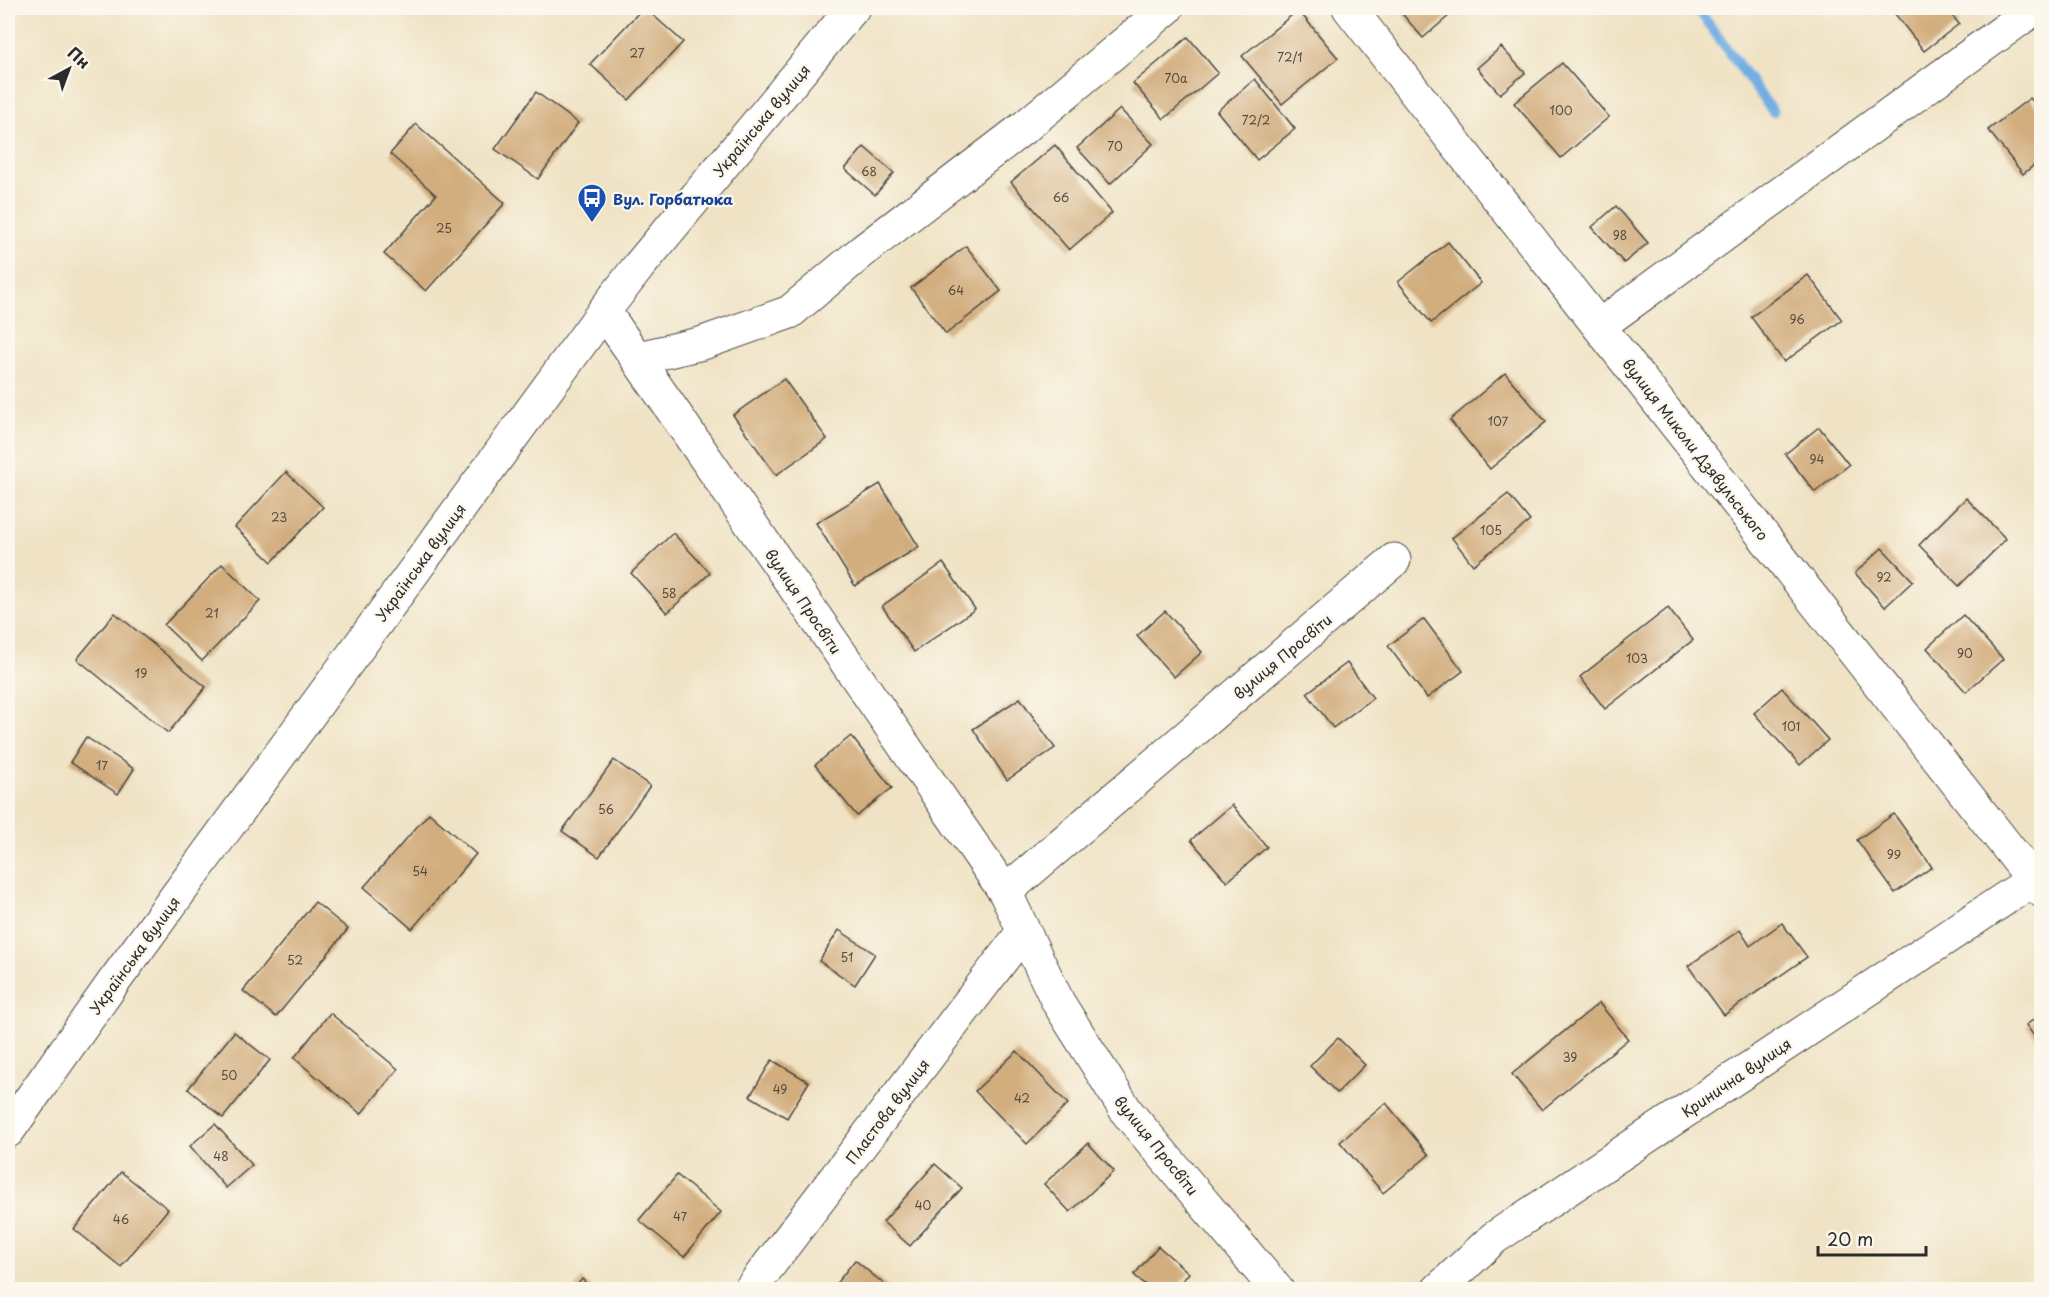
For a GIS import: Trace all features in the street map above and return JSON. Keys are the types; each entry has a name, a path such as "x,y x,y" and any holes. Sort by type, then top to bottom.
{"street":[{"name":"Українська вулиця","path":"8,1131 120,973 604,311 853,8"},
{"path":"638,358 703,343 790,312 864,250 1026,126 1167,8"},
{"name":"вулиця Миколи Дзявульського","path":"1349,8 2039,882"},
{"path":"1599,327 2034,14"},
{"name":"вулиця Просвіти","path":"604,311 1005,892 1058,1002 1126,1112 1277,1290"},
{"name":"вулиця Просвіти","path":"1005,892 1394,560"},
{"name":"Кринична вулиця","path":"1438,1290 1494,1238 2039,882"},
{"name":"Пластова вулиця","path":"750,1290 1023,932"}],"building":[{"path":"643,8 683,42 629,100 590,64"},
{"path":"1397,8 1458,8 1423,38"},
{"path":"1904,8 1946,8 1959,24 1924,51 1895,14"},
{"path":"1298,10 1338,58 1282,104 1242,56"},
{"path":"1188,37 1218,73 1164,119 1133,83"},
{"path":"1501,47 1525,73 1500,94 1477,68"},
{"path":"1562,63 1609,117 1561,158 1514,103"},
{"path":"1255,79 1295,129 1257,160 1217,111"},
{"path":"536,92 578,123 538,179 495,149"},
{"path":"2030,98 2042,112 2042,159 2023,174 1988,130"},
{"path":"1120,109 1153,144 1110,184 1077,148"},
{"path":"416,124 505,203 426,291 384,254 436,195 390,154"},
{"path":"1055,145 1112,213 1069,250 1011,182"},
{"path":"864,147 894,173 875,195 845,169"},
{"path":"1616,206 1648,243 1624,263 1592,227"},
{"path":"1448,242 1481,283 1431,323 1398,282"},
{"path":"966,246 1001,291 946,334 911,288"},
{"path":"1808,275 1842,320 1784,362 1751,317"},
{"path":"1505,373 1546,422 1490,469 1450,420"},
{"path":"784,379 827,439 776,475 733,415"},
{"path":"1819,427 1849,465 1815,492 1785,454"},
{"path":"286,472 323,507 272,562 235,527"},
{"path":"880,484 919,547 855,586 816,523"},
{"path":"1508,494 1530,521 1473,565 1452,538"},
{"path":"1966,498 2006,539 1959,586 1919,545"},
{"path":"673,533 710,573 667,613 631,573"},
{"path":"1882,548 1913,581 1885,607 1855,573"},
{"path":"943,563 975,609 914,652 882,606"},
{"path":"222,564 260,601 202,661 164,625"},
{"path":"1668,608 1693,640 1605,709 1580,677"},
{"path":"1165,611 1202,652 1174,677 1137,636"},
{"path":"115,613 206,687 168,733 77,659"},
{"path":"1963,615 2003,659 1966,692 1927,648"},
{"path":"1424,619 1463,671 1427,698 1388,646"},
{"path":"1347,663 1373,698 1333,728 1307,693"},
{"path":"1782,688 1828,740 1800,765 1754,713"},
{"path":"1020,698 1055,748 1007,780 973,729"},
{"path":"851,736 892,788 857,816 815,765"},
{"path":"86,737 134,769 118,794 70,762"},
{"path":"614,760 650,786 599,857 562,831"},
{"path":"1232,805 1267,847 1227,882 1191,840"},
{"path":"429,813 476,854 412,929 364,887"},
{"path":"1894,814 1932,867 1895,893 1857,840"},
{"path":"315,902 348,929 276,1017 243,991"},
{"path":"1782,923 1807,957 1724,1015 1688,966 1740,930 1750,946"},
{"path":"839,930 875,954 855,985 819,961"},
{"path":"1599,1003 1628,1039 1542,1110 1512,1074"},
{"path":"330,1013 398,1069 361,1114 294,1058"},
{"path":"2042,1014 2042,1047 2026,1025"},
{"path":"234,1032 270,1060 223,1118 188,1089"},
{"path":"1338,1038 1365,1065 1337,1093 1310,1066"},
{"path":"1017,1051 1068,1104 1027,1144 975,1091"},
{"path":"772,1060 809,1082 787,1118 750,1096"},
{"path":"1386,1103 1429,1155 1383,1193 1340,1142"},
{"path":"215,1124 252,1165 226,1188 190,1146"},
{"path":"1088,1143 1114,1171 1070,1212 1044,1184"},
{"path":"935,1164 962,1188 910,1246 883,1222"},
{"path":"121,1172 168,1209 121,1267 74,1229"},
{"path":"677,1175 721,1212 684,1257 639,1220"},
{"path":"1158,1246 1189,1273 1175,1290 1151,1290 1134,1275"},
{"path":"855,1260 891,1290 831,1290"},
{"path":"582,1279 594,1290 573,1290"}],"waterway":[{"path":"1697,8 1773,112"}],"place":[{"name":"Вул. Горбатюка","path":"592,224"}]}
